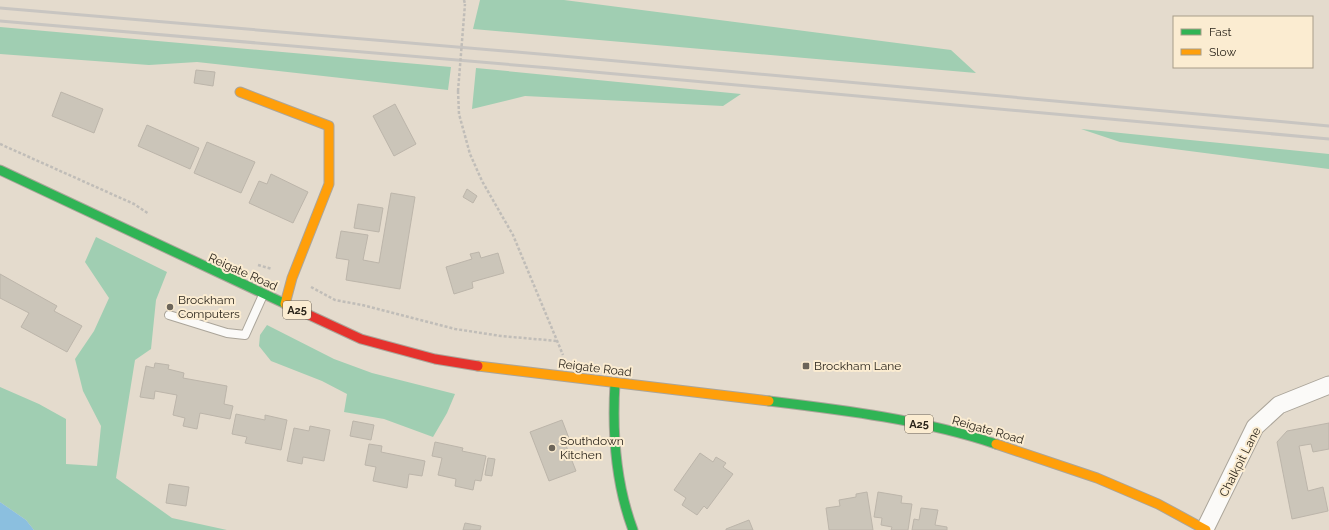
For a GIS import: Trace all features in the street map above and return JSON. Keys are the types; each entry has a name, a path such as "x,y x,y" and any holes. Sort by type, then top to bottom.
{"main road":[{"path":"240,92 329,126 328,184 292,278 285,304"},
{"name":"Reigate Road","path":"0,170 361,339 428,357 468,365 674,389 879,416 976,437 1096,478 1158,504 1205,530"},
{"path":"615,383 613,405 614,432 622,501 633,530"}],"street":[{"name":"Chalkpit Lane","path":"1205,530 1255,427 1279,405 1329,385"}],"lane":[{"path":"169,315 227,333 245,335 263,294"}],"path":[{"path":"464,0 465,4 458,91 459,114 470,154 482,180 513,234 563,355 561,376"},
{"path":"0,144 134,204 153,216"},
{"path":"255,265 263,265 335,300 370,306 455,329 501,336 557,341"}],"green space":[{"path":"480,0 564,0 951,50 976,73 473,29"},
{"path":"0,27 451,67 448,90 197,62 149,65 0,54"},
{"path":"476,68 741,94 723,106 525,96 472,109"},
{"path":"1081,129 1329,154 1329,169 1120,142"},
{"path":"96,237 167,272 156,300 151,349 135,360 116,478 172,518 227,530 34,530 26,520 0,502 0,387 39,404 66,419 66,464 97,466 101,426 83,391 75,359 94,331 109,298 85,262"},
{"path":"267,325 334,359 372,373 455,394 447,413 433,437 384,419 344,412 347,394 322,381 271,361 259,346 260,335"}],"water":[{"path":"0,502 26,520 34,530 0,530"}],"building":[{"path":"196,70 215,72 213,86 194,83"},
{"path":"61,92 103,109 94,133 52,116"},
{"path":"395,104 416,144 394,156 373,116"},
{"path":"147,125 199,148 190,169 138,146"},
{"path":"207,142 255,162 241,193 194,173"},
{"path":"271,174 308,192 293,223 249,203 259,181 267,184"},
{"path":"467,189 477,196 473,203 463,197"},
{"path":"391,193 415,197 400,289 346,280 349,260 336,258 341,231 368,235 363,260 379,263"},
{"path":"358,204 383,208 379,232 354,228"},
{"path":"479,252 481,258 498,253 504,273 472,282 473,288 454,294 446,267 472,259 470,254"},
{"path":"0,274 57,306 54,311 82,326 67,352 21,327 29,313 0,298"},
{"path":"155,363 169,365 168,369 184,373 183,378 227,386 224,404 233,406 230,419 200,413 197,429 183,426 185,418 173,415 177,395 155,391 154,399 140,397 146,366 154,368"},
{"path":"236,414 265,420 265,415 287,420 281,450 245,443 247,437 232,434"},
{"name":"Southdown Kitchen","path":"562,420 570,441 565,443 576,471 549,481 530,432"},
{"path":"353,421 374,425 371,440 350,436"},
{"path":"1329,423 1329,449 1313,452 1311,444 1299,446 1308,491 1323,487 1328,511 1292,519 1277,442 1287,431"},
{"path":"310,426 330,430 324,461 303,457 302,464 287,461 294,428 309,431"},
{"path":"435,442 463,448 462,451 486,456 481,481 475,480 473,490 455,486 456,479 438,475 442,458 432,456"},
{"path":"369,444 382,446 381,452 425,461 422,476 409,474 407,488 373,481 376,467 365,465"},
{"path":"700,453 713,462 716,457 726,463 723,467 733,474 707,509 704,506 697,515 682,505 686,498 674,490"},
{"path":"488,458 495,459 492,476 485,475"},
{"path":"169,484 189,487 186,506 166,503"},
{"path":"867,492 873,530 829,530 826,508 840,506 839,500 856,497 856,494"},
{"path":"878,492 902,496 901,503 912,504 908,530 891,530 892,527 881,525 882,518 874,517"},
{"path":"921,508 938,510 935,525 947,527 947,530 912,530 914,519 919,520"},
{"path":"749,520 753,530 726,530 726,529"},
{"path":"465,523 481,526 480,530 463,530"}],"railway":[{"path":"0,8 551,55 1329,126"},
{"path":"0,21 550,68 1329,139"}],"traffic: fast":[{"path":"0,170 307,314"},
{"path":"615,383 614,420 616,457 622,494 633,530"},
{"path":"769,401 855,412 912,422 941,428 996,444"}],"traffic: slow":[{"path":"240,92 329,126 329,184 292,278 285,304"},
{"path":"478,366 769,401"},
{"path":"996,444 1097,478 1158,504 1206,530"}],"traffic: jam":[{"path":"307,314 361,339 435,359 478,366"}],"place":[{"name":"Brockham Computers","path":"170,307"},
{"name":"Brockham Lane","path":"806,366"},
{"name":"Southdown Kitchen","path":"552,448"}]}
